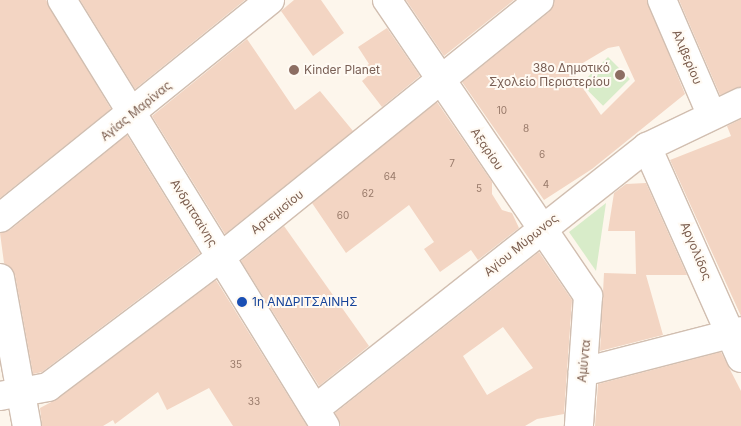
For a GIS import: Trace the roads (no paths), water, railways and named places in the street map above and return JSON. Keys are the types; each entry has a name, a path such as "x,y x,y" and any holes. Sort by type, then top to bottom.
{"street":[{"name":"Ανδριτσαίνης","path":"62,0 320,417"},
{"name":"Αγίας Μαρίνας","path":"0,218 133,114 270,0"},
{"name":"Αξαρίου","path":"387,0 588,296"},
{"name":"Αρτεμισίου","path":"10,394 48,387 221,257 442,81 539,0"},
{"name":"Αλιβερίου","path":"662,0 711,114"},
{"name":"Αγίου Μύρωνος","path":"320,417 542,229 647,147 711,114 741,102"},
{"name":"Αργολίδος","path":"647,147 738,341"},
{"path":"0,278 10,394 27,426"},
{"name":"Αμύντα","path":"579,426 588,296"},
{"path":"583,372 738,341"}],"place":[{"name":"Kinder Planet","path":"294,70"},
{"name":"38ο Δημοτικό Σχολείο Περιστερίου","path":"620,75"},
{"name":"1η ΑΝΔΡΙΤΣΑΙΝΗΣ","path":"242,302"}]}
